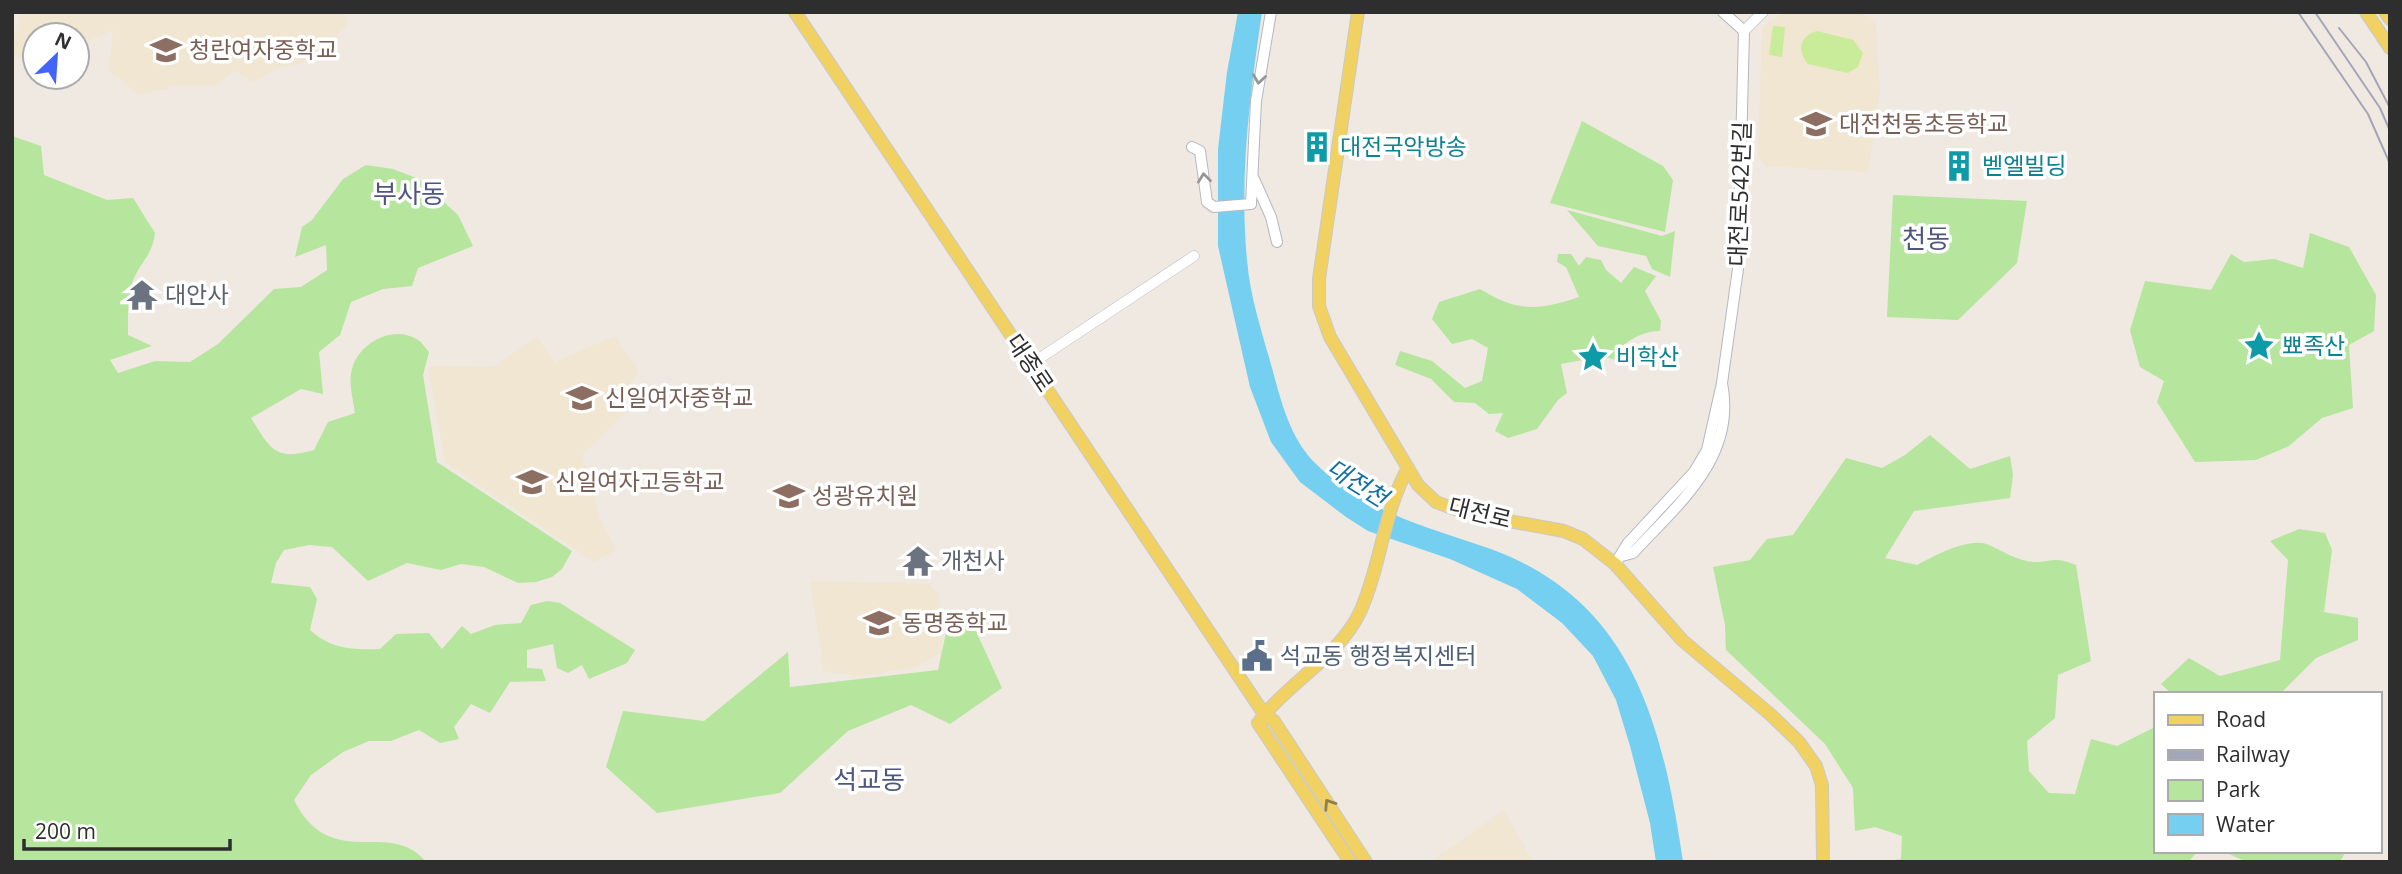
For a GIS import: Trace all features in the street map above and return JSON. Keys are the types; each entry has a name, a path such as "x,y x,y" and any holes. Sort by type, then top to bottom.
{"main road":[{"name":"대종로","path":"795,12 1264,714 1274,721 1366,862"},
{"path":"1192,147 1200,151 1207,202 1217,207 1247,206 1252,200 1256,101 1271,12"},
{"name":"대전로","path":"1358,12 1328,206 1319,306 1340,359 1418,485 1436,502 1466,513 1564,531 1618,560 1682,640 1780,724 1816,766 1823,801 1823,862"},
{"path":"1723,12 1744,31"},
{"path":"2366,12 2390,48"},
{"path":"2385,12 2390,19"},
{"name":"대전로542번길","path":"1618,560 1633,553 1710,467 1720,435 1725,396 1722,383 1738,269 1744,31"},
{"path":"1252,177 1271,217 1276,242"},
{"path":"1264,714 1347,634 1361,610 1392,499 1408,468"},
{"name":"대종로","path":"1264,714 1258,723 1350,862"}],"street":[{"path":"1744,31 1763,12"},
{"path":"1031,364 1194,256"}],"shaded area":[{"path":"21,12 345,12 347,25 313,61 280,67 253,83 234,70 216,86 176,86 140,95 109,71 113,30 91,40 91,21 21,21 21,60 14,56 12,43"},
{"name":"대전천동초등학교","path":"1788,12 1858,13 1869,16 1876,25 1880,92 1868,172 1765,166 1758,156 1762,29 1771,19"},
{"name":"신일여자고등학교","path":"615,336 639,371 631,382 625,413 582,455 600,519 616,550 594,562 445,462 428,367 495,366 537,337 555,362"},
{"name":"동명중학교","path":"810,581 929,584 939,595 942,652 917,667 862,676 824,671"},
{"path":"1504,810 1533,862 1430,862"}],"green space":[{"path":"1773,26 1785,27 1782,57 1769,55"},
{"path":"1817,31 1853,40 1863,53 1858,67 1848,73 1808,64 1802,54 1803,40"},
{"path":"1582,121 1663,166 1673,180 1665,232 1550,203"},
{"path":"12,136 41,146 44,175 107,200 133,198 155,233 149,252 132,284 128,313 128,335 152,346 110,360 118,373 155,361 190,362 218,344 274,289 301,287 327,270 326,245 295,257 302,227 312,220 343,179 366,165 393,169 419,179 458,215 473,246 418,268 412,286 383,289 351,302 340,335 319,352 323,394 301,389 251,418 275,450 291,454 314,450 328,422 355,413 351,374 362,351 369,344 388,335 408,336 419,341 429,352 423,375 437,462 572,551 562,569 552,577 536,582 518,583 484,567 461,564 441,570 407,563 368,581 332,547 309,545 284,550 276,563 271,583 310,587 317,599 310,630 326,641 342,647 380,649 396,634 429,633 442,649 462,626 471,634 495,625 521,623 531,605 547,601 560,603 635,650 627,663 589,679 582,665 568,673 557,668 553,644 527,650 527,668 542,669 546,681 510,682 490,713 471,704 454,727 459,739 440,743 419,730 391,741 369,741 343,752 311,775 294,800 309,822 325,835 343,840 395,844 412,849 426,862 12,862"},
{"path":"1893,195 2027,201 2017,263 1958,320 1887,317"},
{"path":"1567,210 1662,236 1675,231 1670,277 1652,269 1646,256 1598,246"},
{"path":"2310,233 2349,247 2376,295 2374,331 2349,345 2353,408 2322,418 2289,446 2256,460 2195,462 2157,402 2164,381 2140,367 2130,330 2145,281 2211,290 2231,254 2244,262 2274,259 2303,268"},
{"path":"1558,254 1571,254 1579,266 1586,257 1601,260 1606,270 1621,283 1634,267 1656,276 1645,291 1661,321 1660,331 1638,336 1620,348 1628,360 1620,362 1604,356 1561,364 1567,393 1558,400 1537,429 1508,438 1495,431 1503,413 1489,414 1475,403 1454,402 1431,379 1395,365 1400,351 1432,361 1465,388 1482,381 1488,348 1472,339 1452,344 1432,319 1439,302 1480,289 1505,302 1528,307 1551,305 1579,297 1566,267 1557,262"},
{"path":"1930,435 1970,469 2010,456 2013,475 2010,498 1914,511 1885,558 1917,565 1952,548 1981,543 2028,561 2058,560 2076,565 2091,661 2058,675 2055,718 2027,741 2029,771 2049,793 2075,794 2091,739 2117,746 2154,728 2154,853 2196,853 2188,862 1883,862 1901,859 1902,836 1875,827 1855,831 1853,788 1825,744 1726,650 1725,625 1713,567 1750,560 1767,539 1793,535 1846,458 1882,468 1905,455"},
{"path":"2299,529 2325,533 2332,550 2324,612 2358,618 2358,640 2316,658 2282,692 2170,692 2161,684 2189,658 2220,676 2280,660 2288,560 2270,541"},
{"path":"970,618 1002,688 950,724 911,705 848,731 780,793 657,813 606,767 623,711 704,721 788,652 790,687 938,670 949,619"},
{"path":"2227,853 2345,853 2340,862 2247,862"}],"water":[{"name":"대전천","path":"1238,12 1262,12 1245,166 1247,260 1257,314 1279,393 1293,431 1315,463 1352,492 1392,514 1531,567 1572,595 1605,629 1630,669 1649,712 1664,759 1683,862 1656,862 1650,823 1616,700 1593,656 1562,623 1517,589 1450,559 1368,531 1300,482 1271,442 1250,387 1218,246 1218,149 1227,72"}],"railway":[{"path":"2298,12 2368,114 2390,164"},
{"path":"2315,12 2380,108 2390,131"},
{"path":"2339,28 2366,62 2390,108"}],"place":[{"name":"청란여자중학교","path":"166,50"},
{"name":"대전천동초등학교","path":"1816,124"},
{"name":"대전국악방송","path":"1317,147"},
{"name":"벧엘빌딩","path":"1959,166"},
{"name":"대안사","path":"142,295"},
{"name":"뾰족산","path":"2259,346"},
{"name":"비학산","path":"1593,357"},
{"name":"신일여자중학교","path":"582,398"},
{"name":"신일여자고등학교","path":"532,482"},
{"name":"성광유치원","path":"789,496"},
{"name":"개천사","path":"918,561"},
{"name":"동명중학교","path":"879,623"},
{"name":"석교동 행정복지센터","path":"1257,656"}],"district":[{"name":"부사동","path":"409,194"},
{"name":"천동","path":"1926,239"},
{"name":"석교동","path":"869,780"}]}
